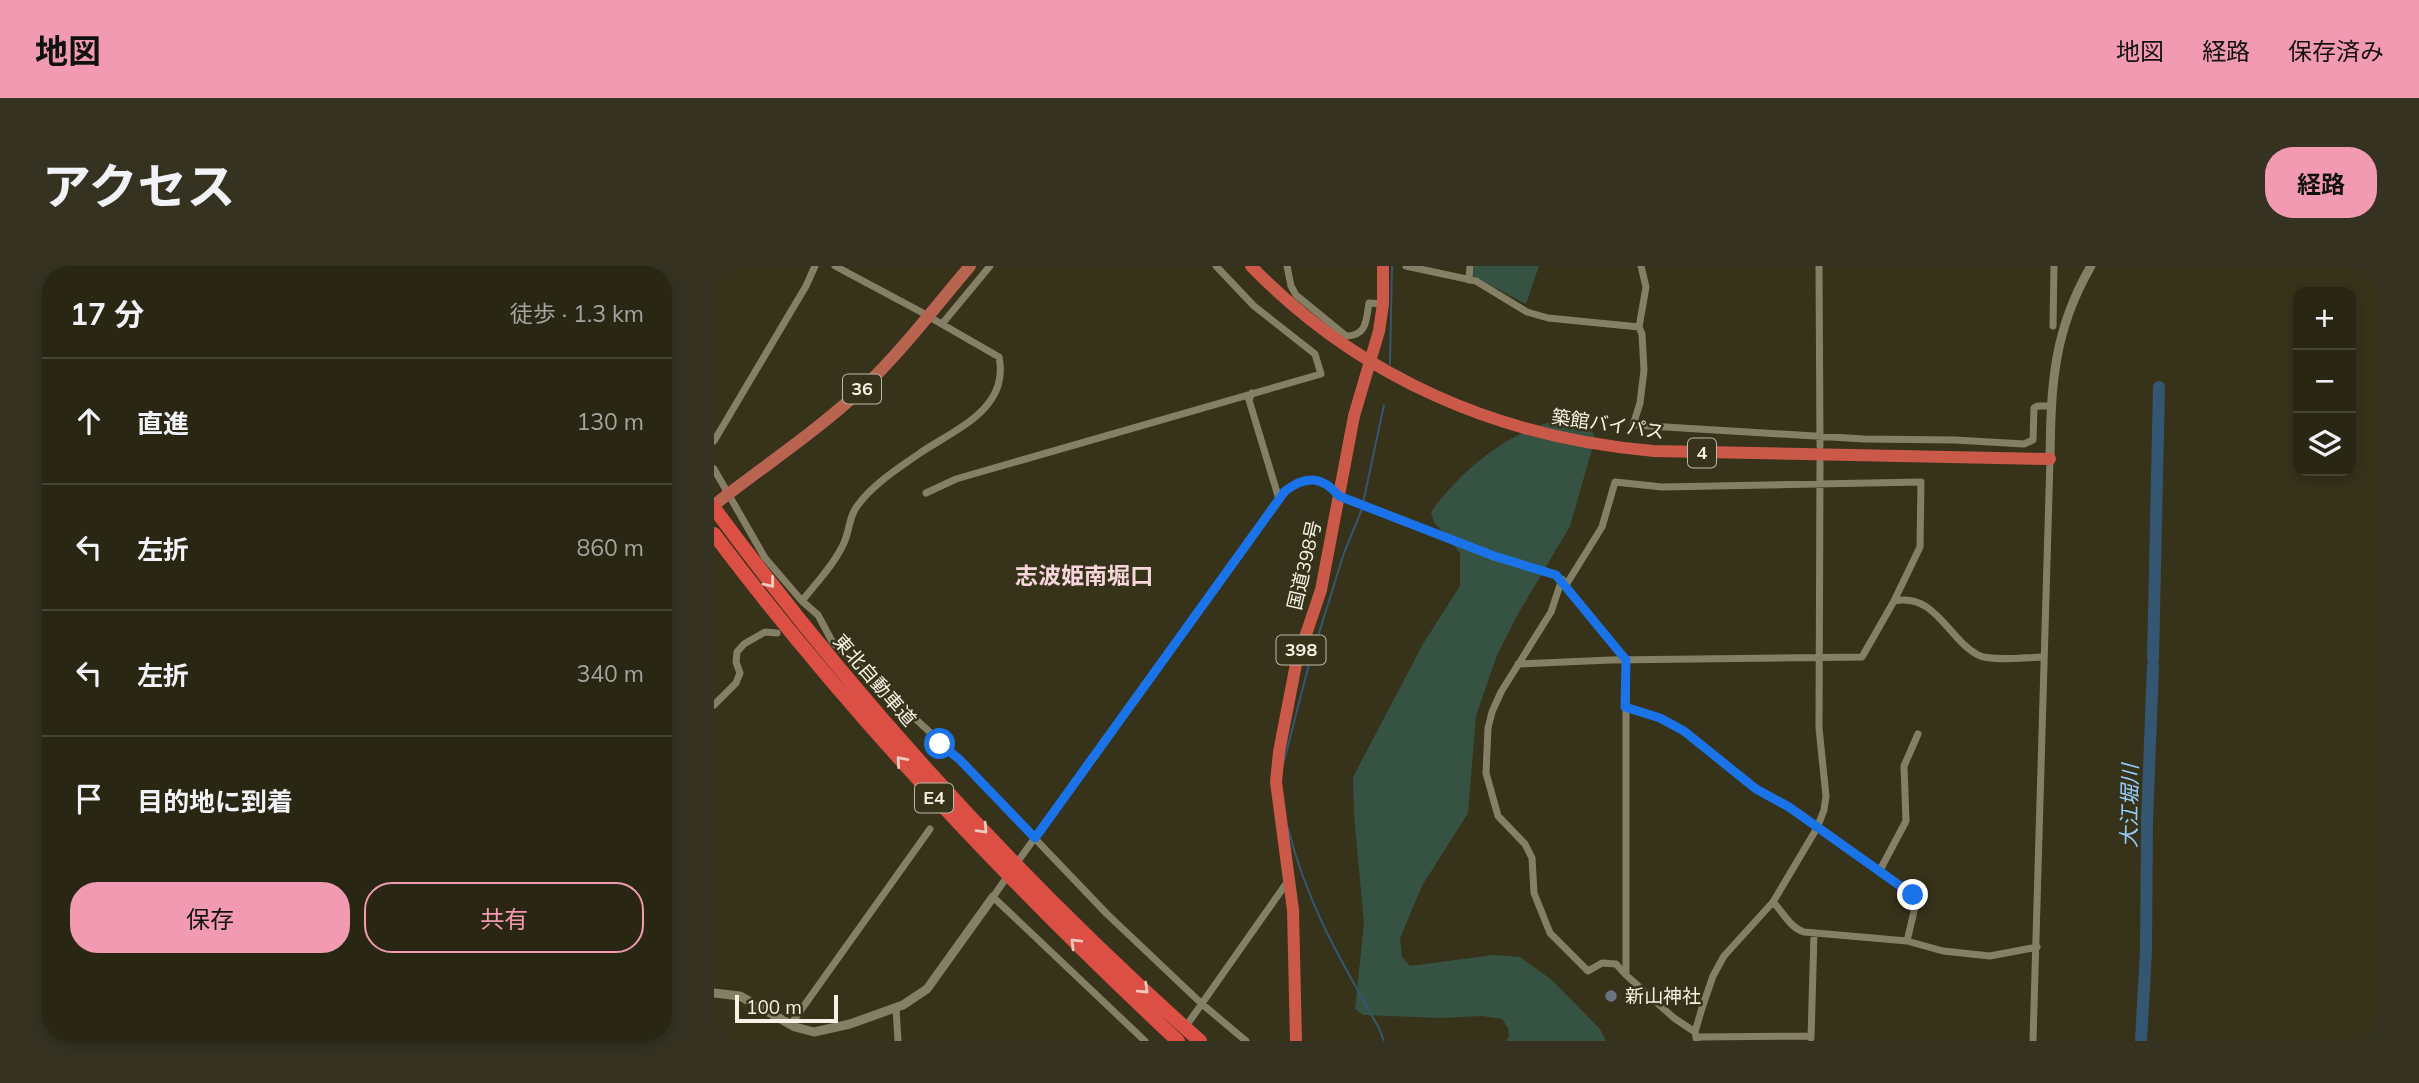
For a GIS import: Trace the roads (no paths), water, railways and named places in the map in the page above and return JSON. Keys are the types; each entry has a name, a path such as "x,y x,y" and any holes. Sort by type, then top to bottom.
{"highway":[{"name":"築館バイパス","path":"1251,266 1295,308 1370,361 1416,387 1467,410 1521,429 1598,446 1684,452 2050,459"},
{"name":"国道398号","path":"1296,1041 1293,910 1276,782 1279,752 1294,673 1321,590 1354,416 1380,331 1384,266"},
{"name":"東北自動車道","path":"714,506 758,568 836,666 924,765 1019,867 1112,960 1200,1041"},
{"name":"東北自動車道","path":"714,534 828,678 913,775 1000,868 1177,1041"}],"main road":[{"name":"36","path":"714,506 863,387 910,338 970,266"}],"street":[{"path":"714,441 806,286 815,266"},
{"path":"835,266 923,313"},
{"path":"942,324 990,266"},
{"path":"926,493 956,479 1321,374 1315,354 1254,306 1216,266"},
{"path":"1287,266 1291,286 1296,295 1346,336 1356,336 1363,331 1368,303 1383,304"},
{"path":"1406,266 1469,280 1497,293 1527,312 1548,318 1639,327"},
{"path":"1469,280 1470,266"},
{"path":"1641,266 1646,287 1639,327 1642,334 1644,369 1633,425 1864,439 2027,444 2033,440 2035,408 2051,406"},
{"path":"1819,266 1820,446"},
{"path":"2053,326 2054,266"},
{"path":"2033,1041 2053,372 2062,333 2076,295 2091,266"},
{"path":"802,601 845,542 850,518 857,505 871,490 921,452 966,426 981,414 995,393 1002,369 999,357 933,319"},
{"path":"1252,393 1249,400 1279,499"},
{"path":"1696,1037 1713,976 1724,956 1773,902 1817,828 1824,810 1826,796 1819,728 1820,462"},
{"path":"714,469 765,558 802,601 818,615 833,643 959,759 1034,840 1200,1007 1246,1041"},
{"path":"714,993 740,996 791,1024 814,1032 850,1024 896,1007 927,989 1279,499 1297,482 1308,480 1329,485 1339,496 1494,556 1556,575 1626,660 1626,975"},
{"path":"1518,664 1862,657 1894,601 1920,547 1920,482 1662,487 1615,482 1602,527 1564,582 1551,612 1518,664 1501,692 1488,728 1486,773 1498,816 1525,844 1532,858 1534,893 1550,933 1588,971 1602,963 1616,964 1696,1037 1811,1039 1814,934"},
{"path":"1894,601 1910,600 1933,611 1943,619 1959,640 1982,657 2044,657"},
{"path":"802,612 809,607"},
{"path":"714,705 736,683 740,673 736,662 737,652 744,644 765,632 777,633"},
{"path":"1625,707 1660,718 1684,731 1756,789 1777,800 1913,895 1916,907 1907,941"},
{"path":"1879,872 1906,821 1904,766 1918,734"},
{"path":"791,1024 930,829"},
{"path":"1177,1041 1288,881"},
{"path":"994,894 1145,1041"},
{"path":"1773,902 1781,909 1793,929 1814,934 1907,941 1943,951 1990,956 2037,947"},
{"path":"896,1007 898,1041"}],"waterway":[{"path":"1390,364 1392,266"},
{"name":"大江堀川","path":"2153,658 2159,387"},
{"path":"1363,503 1384,405"},
{"path":"1284,761 1308,668 1344,553 1362,509"},
{"name":"大江堀川","path":"2146,947 2147,821 2153,665"},
{"path":"1288,828 1315,907 1384,1041"},
{"name":"大江堀川","path":"2141,1041 2146,951"}],"place":[{"name":"新山神社","path":"1611,996"}],"district":[{"name":"志波姫南堀口","path":"1084,576"}]}
